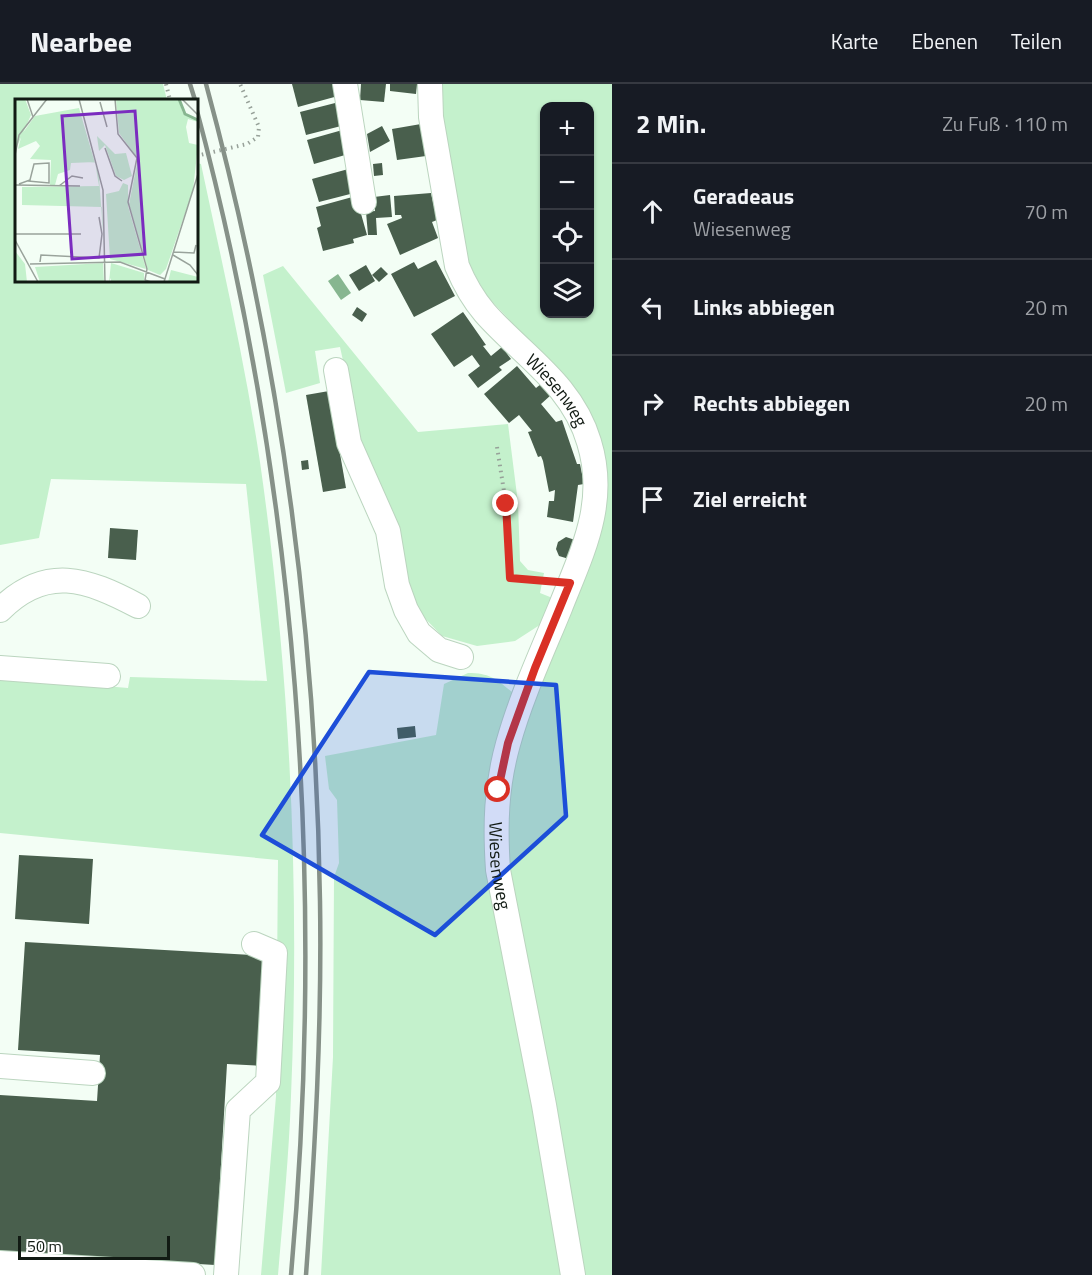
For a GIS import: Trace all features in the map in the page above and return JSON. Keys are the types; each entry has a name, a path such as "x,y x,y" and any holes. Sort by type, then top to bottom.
{"street":[{"path":"345,84 364,202"},
{"name":"Wiesenweg","path":"430,84 431,117 446,210 455,258 461,276 483,311 557,383 576,411 589,441 596,473 595,507 585,551 535,668 508,743 498,790 495,830 498,870 544,1105 573,1275"},
{"path":"336,370 349,443 388,531 397,585 405,610 418,633 439,650 461,657"},
{"path":"0,610 26,590 49,582 71,580 108,590 138,606"},
{"path":"0,668 108,676"},
{"path":"226,1275 238,1110 268,1082 275,953 254,944"},
{"path":"0,1066 93,1073"},
{"path":"0,1263 193,1275"}],"path":[{"path":"166,84 170,99"},
{"path":"198,156 247,144 258,137 259,127 240,84"},
{"path":"497,447 506,504 510,578 570,583"}],"highlighted area":[{"path":"369,672 556,685 566,816 435,935 262,835"}],"shaded area":[{"path":"0,84 163,84 167,99 15,99 15,282 198,282 198,163 201,164 240,350 260,462 279,620 285,699 290,778 294,937 289,1141 278,1275 261,1275 276,1096 278,860 0,833 0,677 128,688 130,677 267,681 246,484 51,479 39,538 0,545"},
{"path":"438,84 612,84 612,1275 581,1275 506,878 505,783 605,486 533,345 486,295 463,253 449,184"},
{"path":"283,266 418,432 508,424 518,503 520,561 528,570 544,573 540,593 550,597 552,604 549,619 515,641 477,646 442,636 415,608 362,447 340,347 315,351 320,383 286,393 263,275"},
{"path":"338,274 351,293 341,300 328,281"},
{"path":"468,673 482,674 492,678 512,692 511,715 490,796 570,1275 321,1275 333,1057 334,877 339,863 337,800 329,789 325,756 436,735 444,684"}],"building":[{"path":"292,84 335,84 338,96 298,107"},
{"path":"361,84 386,84 384,102 360,100"},
{"path":"390,84 417,84 416,94 390,91"},
{"path":"339,102 345,125 306,135 300,112"},
{"path":"421,124 426,156 397,160 392,129"},
{"path":"382,126 390,141 370,152 367,134"},
{"path":"346,129 352,153 314,164 307,140"},
{"path":"382,163 383,175 374,176 373,164"},
{"path":"352,168 358,192 319,202 312,179"},
{"path":"431,193 437,220 432,222 438,238 400,255 387,224 402,218 401,215 395,215 394,196"},
{"path":"390,195 392,217 376,218 377,235 368,235 366,212 375,211 374,197"},
{"path":"356,196 367,235 353,239 354,243 323,251 317,228 321,226 316,207"},
{"path":"436,260 455,296 414,317 391,274 414,262 418,269"},
{"path":"366,265 375,281 359,291 349,275"},
{"path":"381,267 388,274 379,282 372,275"},
{"path":"357,307 367,314 362,322 352,315"},
{"path":"463,312 491,356 502,347 511,359 499,367 502,370 478,388 468,375 480,366 472,355 454,367 431,334"},
{"path":"517,366 536,388 541,384 551,395 541,404 556,422 562,420 577,464 580,464 584,484 578,485 573,522 547,517 549,501 554,501 555,490 549,492 543,461 541,456 538,457 528,432 532,431 519,415 509,423 484,394"},
{"path":"329,391 346,488 323,492 306,395"},
{"path":"308,460 309,469 302,470 301,461"},
{"path":"110,528 138,530 136,560 108,558"},
{"path":"566,537 575,540 569,559 559,556 556,549 558,542"},
{"path":"415,726 416,737 398,739 397,728"},
{"path":"19,855 93,859 89,924 15,919"},
{"path":"25,942 270,956 263,1066 227,1064 215,1265 0,1252 0,1095 97,1101 100,1055 18,1050"}],"railway":[{"path":"190,84 195,99"},
{"path":"206,84 254,285 273,386 301,592 311,695 317,798 320,995 306,1275"},
{"path":"198,115 231,250 259,395 280,541 295,687 303,834 305,981 301,1128 291,1275"}],"route":[{"path":"498,790 508,743 535,668 570,583 510,578 506,504"}]}
